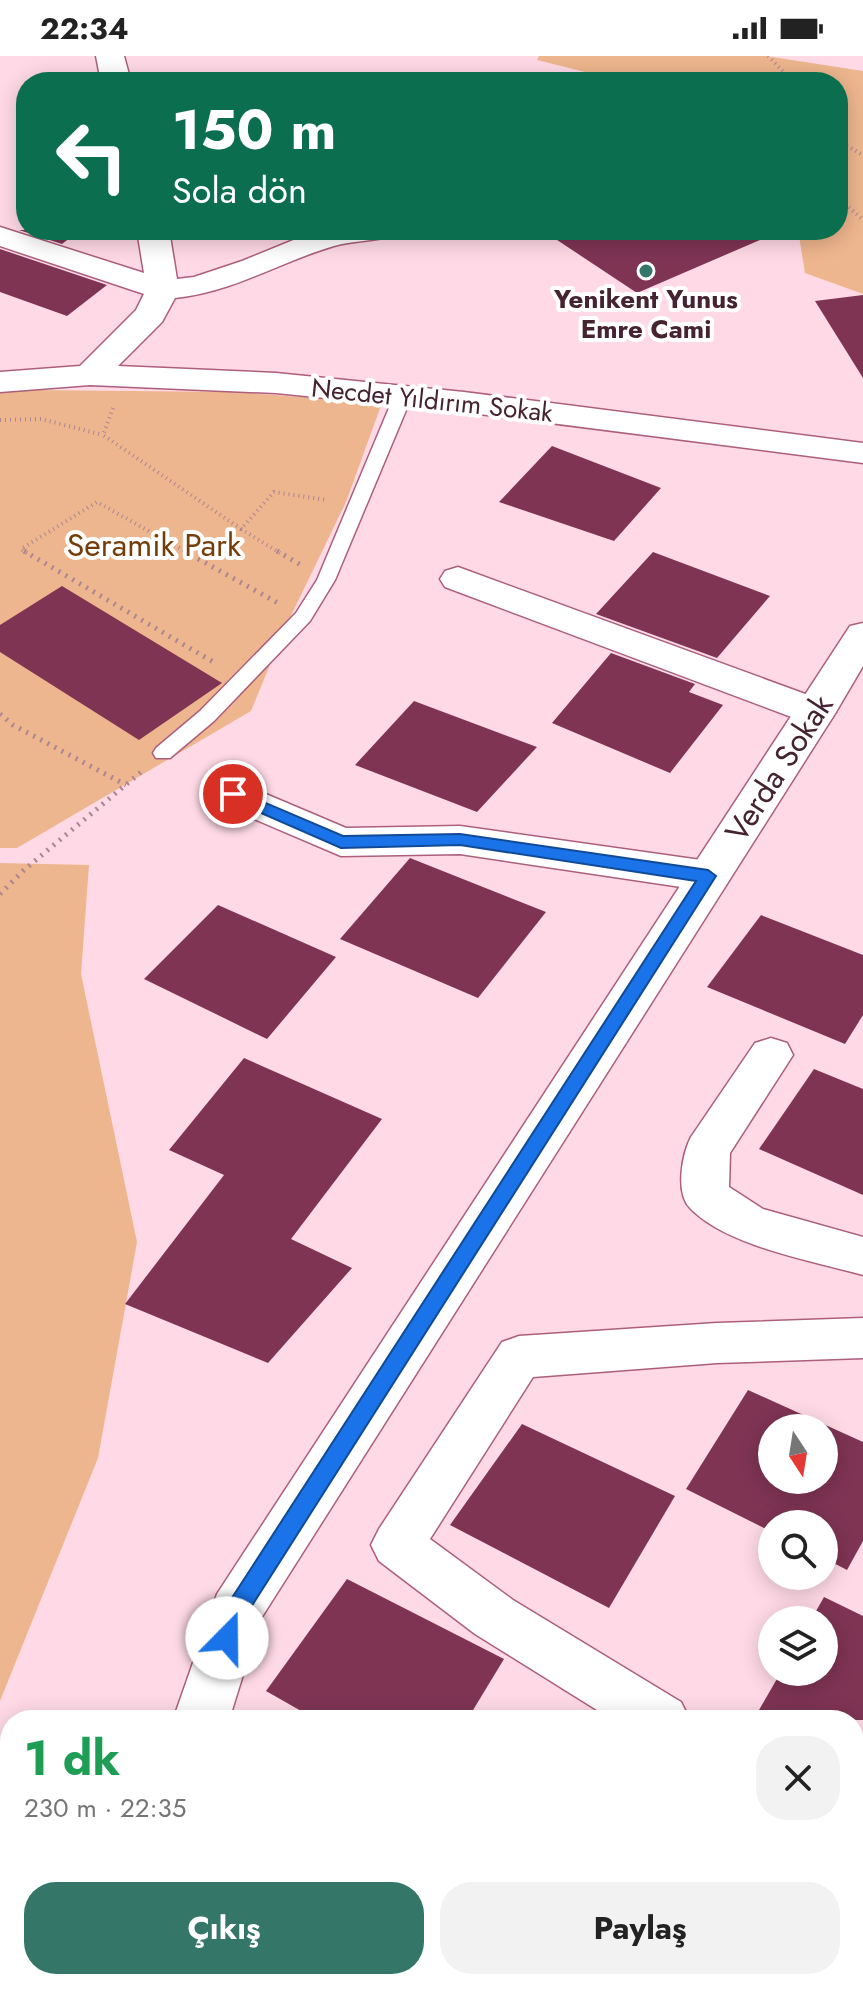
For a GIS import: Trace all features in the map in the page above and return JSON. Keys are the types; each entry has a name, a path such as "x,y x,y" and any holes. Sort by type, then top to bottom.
{"street":[{"path":"0,236 163,290 198,286 253,268 318,240"},
{"path":"90,375 150,315 163,290 155,240"},
{"name":"Necdet Yıldırım Sokak","path":"0,382 90,375 276,383 863,453"},
{"path":"458,579 816,712"},
{"name":"Verda Sokak","path":"204,1710 236,1611 863,635"},
{"path":"233,794 341,842 460,840 708,876"},
{"path":"771,1055 707,1150 706,1195 749,1224 863,1256"},
{"path":"646,1710 494,1617 397,1545 519,1357 717,1343 863,1338"}],"lane":[{"path":"163,753 207,716 303,617 326,580 403,396"}],"path":[{"path":"768,56 783,72"},
{"path":"848,206 863,220"},
{"path":"103,435 124,377"},
{"path":"0,420 41,419 103,435 241,529 326,580"},
{"path":"241,529 274,492 359,505"},
{"path":"244,678 21,549 97,502 303,617"},
{"path":"0,714 13,725 126,785"},
{"path":"0,894 24,870 163,753"}],"green space":[{"path":"539,56 766,56 863,71 863,294 805,273 800,240 848,240 848,72 585,72 537,60"},
{"name":"Seramik Park","path":"0,392 235,392 382,403 346,502 285,628 251,711 17,848 0,848"},
{"path":"0,863 89,865 81,974 137,1242 98,1458 0,1701"}],"building":[{"name":"Yenikent Yunus Emre Cami","path":"557,240 760,240 637,293"},
{"path":"0,249 107,285 67,316 0,292"},
{"path":"863,295 863,378 815,301"},
{"path":"552,446 661,488 614,541 499,502"},
{"path":"653,552 770,596 717,658 596,614"},
{"path":"62,586 222,683 139,740 0,652 0,625"},
{"path":"611,653 695,684 689,692 723,705 670,773 552,723"},
{"path":"414,701 537,747 477,812 355,765"},
{"path":"410,858 546,912 478,998 340,939"},
{"path":"218,905 336,957 267,1039 144,979"},
{"path":"761,915 863,955 863,1015 845,1044 707,987"},
{"path":"244,1058 382,1119 291,1239 352,1268 268,1363 125,1304 224,1175 169,1150"},
{"path":"814,1069 863,1089 863,1195 759,1149"},
{"path":"748,1390 801,1414 758,1414 758,1494 838,1494 838,1431 863,1442 863,1541 847,1570 838,1565 838,1510 758,1510 758,1525 686,1489"},
{"path":"522,1424 675,1496 609,1608 450,1525"},
{"path":"347,1579 504,1659 473,1710 299,1710 266,1691"},
{"path":"824,1597 863,1616 863,1710 759,1710 773,1686 838,1686 838,1606 819,1606"}],"place":[{"name":"Yenikent Yunus Emre Cami","path":"646,271"}],"route":[{"path":"227,1638 236,1611 708,876 460,840 341,842 233,794"}]}
